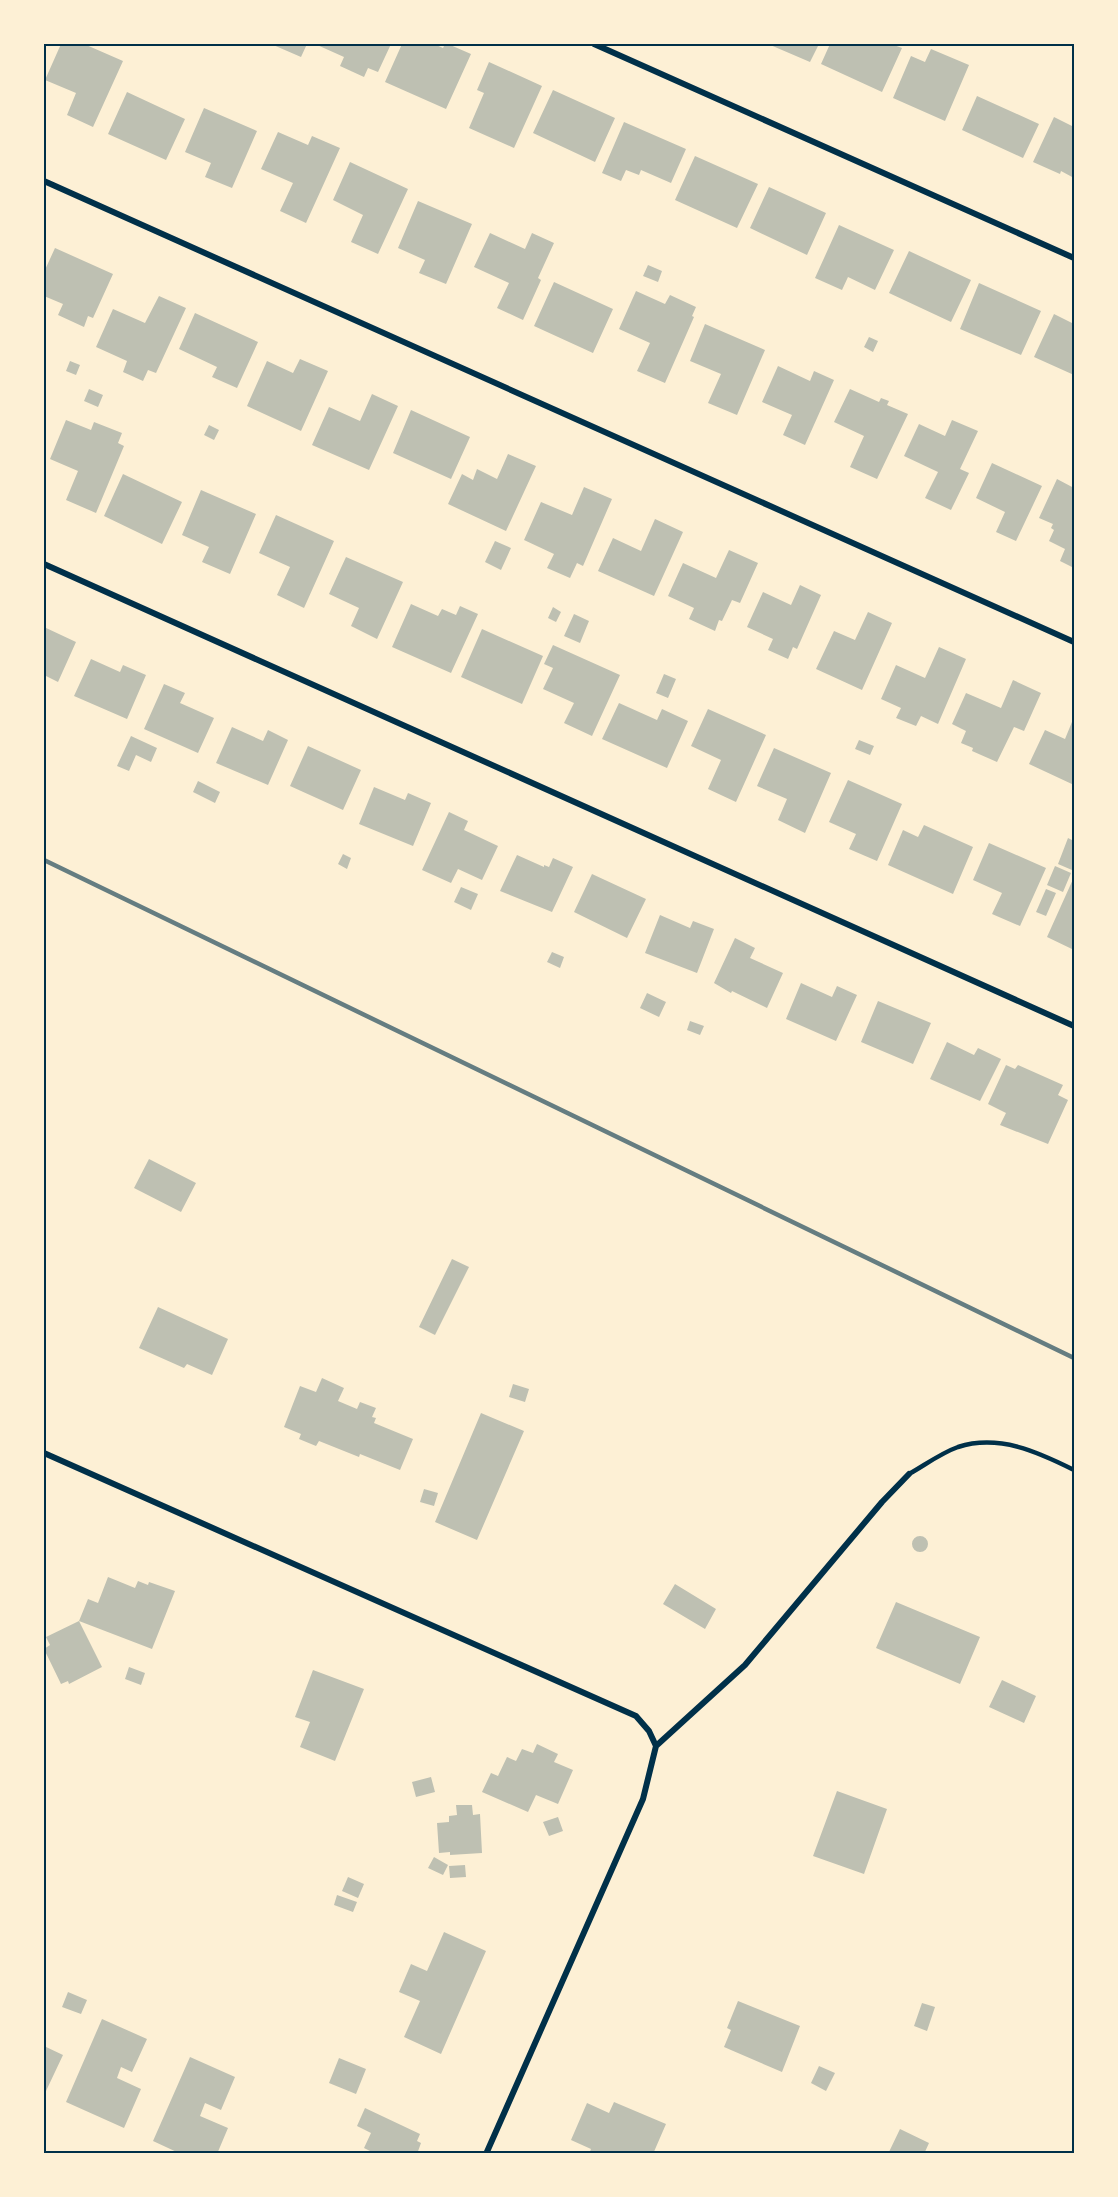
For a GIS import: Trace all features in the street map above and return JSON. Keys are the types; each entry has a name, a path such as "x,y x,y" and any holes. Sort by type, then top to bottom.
{"street":[{"path":"594,44 1074,258"},
{"path":"44,181 1074,642"},
{"path":"44,564 1074,1026"},
{"path":"44,1453 636,1716 649,1731 656,1746"},
{"path":"486,2154 643,1798 656,1746 745,1665 882,1502 909,1474"}],"lane":[{"path":"909,1474 959,1447 983,1443 1005,1444 1035,1451 1074,1470"}],"building":[{"path":"61,44 84,44 123,61 93,127 67,115 76,93 45,80"},
{"path":"271,44 307,44 301,57"},
{"path":"315,44 391,44 378,72 368,68 364,77 340,66 344,57"},
{"path":"402,44 434,44 443,48 445,44 448,44 471,54 446,109 385,82"},
{"path":"768,44 819,44 810,62"},
{"path":"830,44 891,44 902,48 882,92 821,64"},
{"path":"931,49 969,65 945,121 893,98 911,56 925,62"},
{"path":"489,62 542,86 514,148 469,128 484,93 477,90"},
{"path":"553,90 615,118 595,162 533,133"},
{"path":"127,92 185,119 166,160 108,134"},
{"path":"977,96 1039,124 1023,158 962,130"},
{"path":"204,108 257,131 232,188 205,177 211,163 185,152"},
{"path":"1054,117 1074,127 1074,178 1033,162"},
{"path":"624,122 686,149 671,183 641,170 639,175 626,170 621,181 602,173"},
{"path":"278,132 308,145 312,136 340,148 306,223 280,211 293,183 261,169"},
{"path":"695,156 758,184 737,228 675,200"},
{"path":"350,162 408,189 378,254 351,242 363,215 333,200"},
{"path":"769,187 826,213 807,255 750,228"},
{"path":"418,201 472,224 446,284 419,273 425,260 398,248"},
{"path":"839,225 894,250 875,290 848,277 842,290 815,278"},
{"path":"490,233 525,249 532,233 554,243 523,320 497,308 509,283 474,267"},
{"path":"55,248 113,274 93,318 88,316 84,327 58,315 63,304 44,296 44,272"},
{"path":"909,251 971,280 951,322 889,293"},
{"path":"648,265 662,271 658,282 643,276"},
{"path":"554,282 613,309 593,353 534,326"},
{"path":"979,283 1041,311 1021,355 960,329"},
{"path":"636,291 665,304 670,295 696,307 692,316 694,317 665,383 637,371 650,343 619,329"},
{"path":"159,296 186,308 156,373 148,370 143,381 123,372 127,361 96,347 113,309 145,323"},
{"path":"195,313 258,342 237,388 212,377 217,367 179,349"},
{"path":"1054,314 1074,324 1074,375 1034,357"},
{"path":"705,324 765,350 737,415 708,403 721,374 690,361"},
{"path":"869,337 878,341 873,352 864,347"},
{"path":"300,359 328,371 301,431 247,406 267,361 293,373"},
{"path":"70,361 80,365 76,375 66,371"},
{"path":"778,366 810,381 814,371 834,380 805,445 783,435 792,415 762,402"},
{"path":"89,389 103,395 98,407 84,401"},
{"path":"850,389 879,402 881,398 889,401 887,405 908,414 877,479 850,467 864,436 834,422"},
{"path":"372,394 398,406 369,470 312,445 329,407 360,421"},
{"path":"411,410 470,437 451,479 393,453"},
{"path":"66,420 91,430 94,422 122,433 118,443 124,446 96,513 66,500 78,471 50,459"},
{"path":"952,420 978,431 960,469 969,473 951,510 925,498 938,472 904,456 919,424 945,436"},
{"path":"209,425 219,430 214,440 204,435"},
{"path":"508,454 536,466 506,531 448,504 462,474 473,480 477,469 497,479"},
{"path":"992,463 1042,486 1016,541 996,532 1005,512 976,498"},
{"path":"123,474 182,502 162,544 104,516"},
{"path":"1057,479 1074,488 1074,568 1060,561 1065,549 1049,541 1054,530 1051,528 1053,524 1039,518"},
{"path":"584,487 612,499 583,566 577,563 570,578 547,568 554,554 524,540 541,502 572,515"},
{"path":"201,490 256,514 230,574 202,562 209,547 182,535"},
{"path":"276,515 334,541 304,608 277,595 290,567 259,553"},
{"path":"655,519 683,532 654,596 598,571 613,538 641,551"},
{"path":"495,541 511,548 501,570 485,562"},
{"path":"729,550 758,563 740,603 732,600 715,631 689,619 694,608 668,596 683,563 716,578"},
{"path":"346,557 403,582 377,639 351,626 359,608 329,594"},
{"path":"800,585 821,595 797,649 793,647 788,659 768,650 773,639 747,627 763,592 791,605"},
{"path":"411,604 438,616 442,609 456,615 460,606 478,614 451,673 392,647"},
{"path":"553,607 561,612 556,622 548,618"},
{"path":"868,612 892,623 862,690 816,669 834,631 855,640"},
{"path":"574,614 589,621 580,643 564,636"},
{"path":"44,627 76,642 58,682 44,675"},
{"path":"482,629 543,656 522,704 461,677"},
{"path":"553,645 620,675 592,736 564,723 574,703 543,689 553,668 544,664"},
{"path":"939,647 966,659 938,724 921,716 916,726 896,718 901,708 881,699 896,665 925,678"},
{"path":"91,659 120,672 123,665 146,675 127,719 74,696"},
{"path":"664,674 676,679 668,698 656,693"},
{"path":"1013,680 1041,693 1024,731 1014,727 997,762 972,751 973,748 961,743 966,731 952,724 966,693 1001,708"},
{"path":"164,684 185,693 180,703 214,718 198,753 144,729"},
{"path":"619,703 657,720 662,709 688,721 667,768 602,739"},
{"path":"708,709 766,735 736,802 708,789 721,760 691,746"},
{"path":"1074,717 1074,785 1029,764 1045,730 1065,739"},
{"path":"232,727 263,741 268,730 288,740 268,785 216,763"},
{"path":"131,736 157,748 151,762 136,755 129,771 117,766"},
{"path":"859,740 874,746 870,755 855,749"},
{"path":"308,746 361,770 343,810 290,786"},
{"path":"774,748 831,773 805,833 778,820 787,799 757,786"},
{"path":"848,780 902,804 877,861 849,849 856,834 829,822"},
{"path":"198,781 220,792 215,803 193,792"},
{"path":"374,787 405,800 408,793 431,803 413,846 359,824"},
{"path":"449,812 468,821 464,830 498,846 482,880 458,869 451,883 422,870"},
{"path":"924,825 973,847 953,894 888,865 903,830 918,837"},
{"path":"1068,838 1074,841 1072,870 1058,864"},
{"path":"989,843 1046,868 1020,926 992,914 1002,893 973,880"},
{"path":"343,854 351,858 347,869 338,864"},
{"path":"517,855 544,867 544,865 549,867 553,858 573,867 552,912 500,891"},
{"path":"1055,866 1071,873 1063,892 1047,885"},
{"path":"592,874 646,899 627,938 574,912"},
{"path":"1074,877 1074,950 1047,937"},
{"path":"461,887 478,894 471,910 454,902"},
{"path":"1046,889 1056,893 1046,916 1036,912"},
{"path":"660,915 690,928 693,921 714,929 697,973 645,953"},
{"path":"735,938 755,948 750,958 783,973 767,1008 714,983"},
{"path":"552,952 564,957 560,968 547,962"},
{"path":"801,983 832,997 837,986 857,995 836,1041 786,1019"},
{"path":"647,993 666,1002 659,1017 640,1008"},
{"path":"878,1001 931,1023 913,1064 861,1042"},
{"path":"690,1021 704,1026 700,1035 687,1030"},
{"path":"947,1042 974,1055 978,1048 1001,1059 980,1101 930,1079"},
{"path":"1006,1065 1015,1069 1018,1065 1063,1085 1058,1095 1068,1100 1048,1144 1000,1125 1006,1113 988,1104"},
{"path":"149,1159 196,1183 181,1212 134,1188"},
{"path":"452,1259 469,1267 435,1335 419,1327"},
{"path":"158,1307 228,1339 212,1375 187,1364 184,1368 139,1348"},
{"path":"322,1378 344,1388 338,1401 357,1409 360,1402 376,1408 372,1417 376,1418 374,1423 413,1439 400,1470 319,1441 316,1446 299,1439 301,1434 284,1427 300,1386 316,1392"},
{"path":"513,1384 529,1389 525,1402 509,1397"},
{"path":"481,1413 524,1431 477,1540 435,1522"},
{"path":"424,1489 438,1493 434,1506 420,1502"},
{"path":"917,1536 923,1536 928,1544 926,1550 917,1552 912,1547 912,1541"},
{"path":"108,1577 135,1588 138,1581 148,1585 149,1582 175,1591 152,1649 79,1621 88,1599 98,1603"},
{"path":"675,1584 716,1609 705,1629 663,1604"},
{"path":"896,1602 980,1637 960,1684 876,1648"},
{"path":"79,1621 102,1667 69,1684 68,1681 61,1684 44,1649 50,1645 46,1637"},
{"path":"129,1667 145,1673 141,1685 125,1679"},
{"path":"313,1670 364,1689 335,1761 300,1747 310,1722 295,1717"},
{"path":"1002,1680 1036,1696 1024,1723 989,1707"},
{"path":"537,1744 558,1754 554,1762 573,1770 558,1804 536,1795 528,1812 482,1792 491,1773 498,1776 507,1757 516,1761 522,1749 533,1753"},
{"path":"431,1777 435,1792 416,1797 412,1782"},
{"path":"837,1791 887,1809 864,1874 813,1856"},
{"path":"456,1805 472,1805 473,1815 480,1814 482,1853 450,1855 450,1852 439,1853 437,1823 449,1822 449,1816 457,1815"},
{"path":"558,1817 563,1831 549,1836 543,1822"},
{"path":"434,1857 448,1865 443,1875 428,1868"},
{"path":"465,1865 466,1877 450,1878 449,1866"},
{"path":"348,1877 364,1884 358,1898 342,1891"},
{"path":"337,1895 357,1902 353,1912 334,1905"},
{"path":"444,1932 486,1951 441,2054 404,2037 420,2001 399,1992 411,1964 427,1971"},
{"path":"68,1992 87,2000 81,2014 62,2007"},
{"path":"738,2001 800,2026 782,2072 724,2047 731,2030 727,2028"},
{"path":"922,2003 935,2007 927,2031 914,2026"},
{"path":"102,2019 147,2039 132,2072 121,2067 117,2078 141,2089 124,2128 66,2102"},
{"path":"44,2046 63,2055 46,2091 44,2090"},
{"path":"190,2057 235,2077 221,2110 205,2103 200,2116 228,2128 217,2154 181,2154 153,2141"},
{"path":"339,2058 366,2069 356,2094 329,2083"},
{"path":"819,2066 835,2073 826,2091 811,2083"},
{"path":"614,2102 666,2124 653,2154 589,2154 591,2149 571,2140 587,2103 609,2113"},
{"path":"365,2108 420,2134 417,2141 421,2143 417,2154 412,2152 411,2154 376,2154 364,2148 371,2133 357,2126"},
{"path":"900,2129 929,2143 924,2154 888,2154"}],"railway":[{"path":"44,860 1074,1358"}]}
